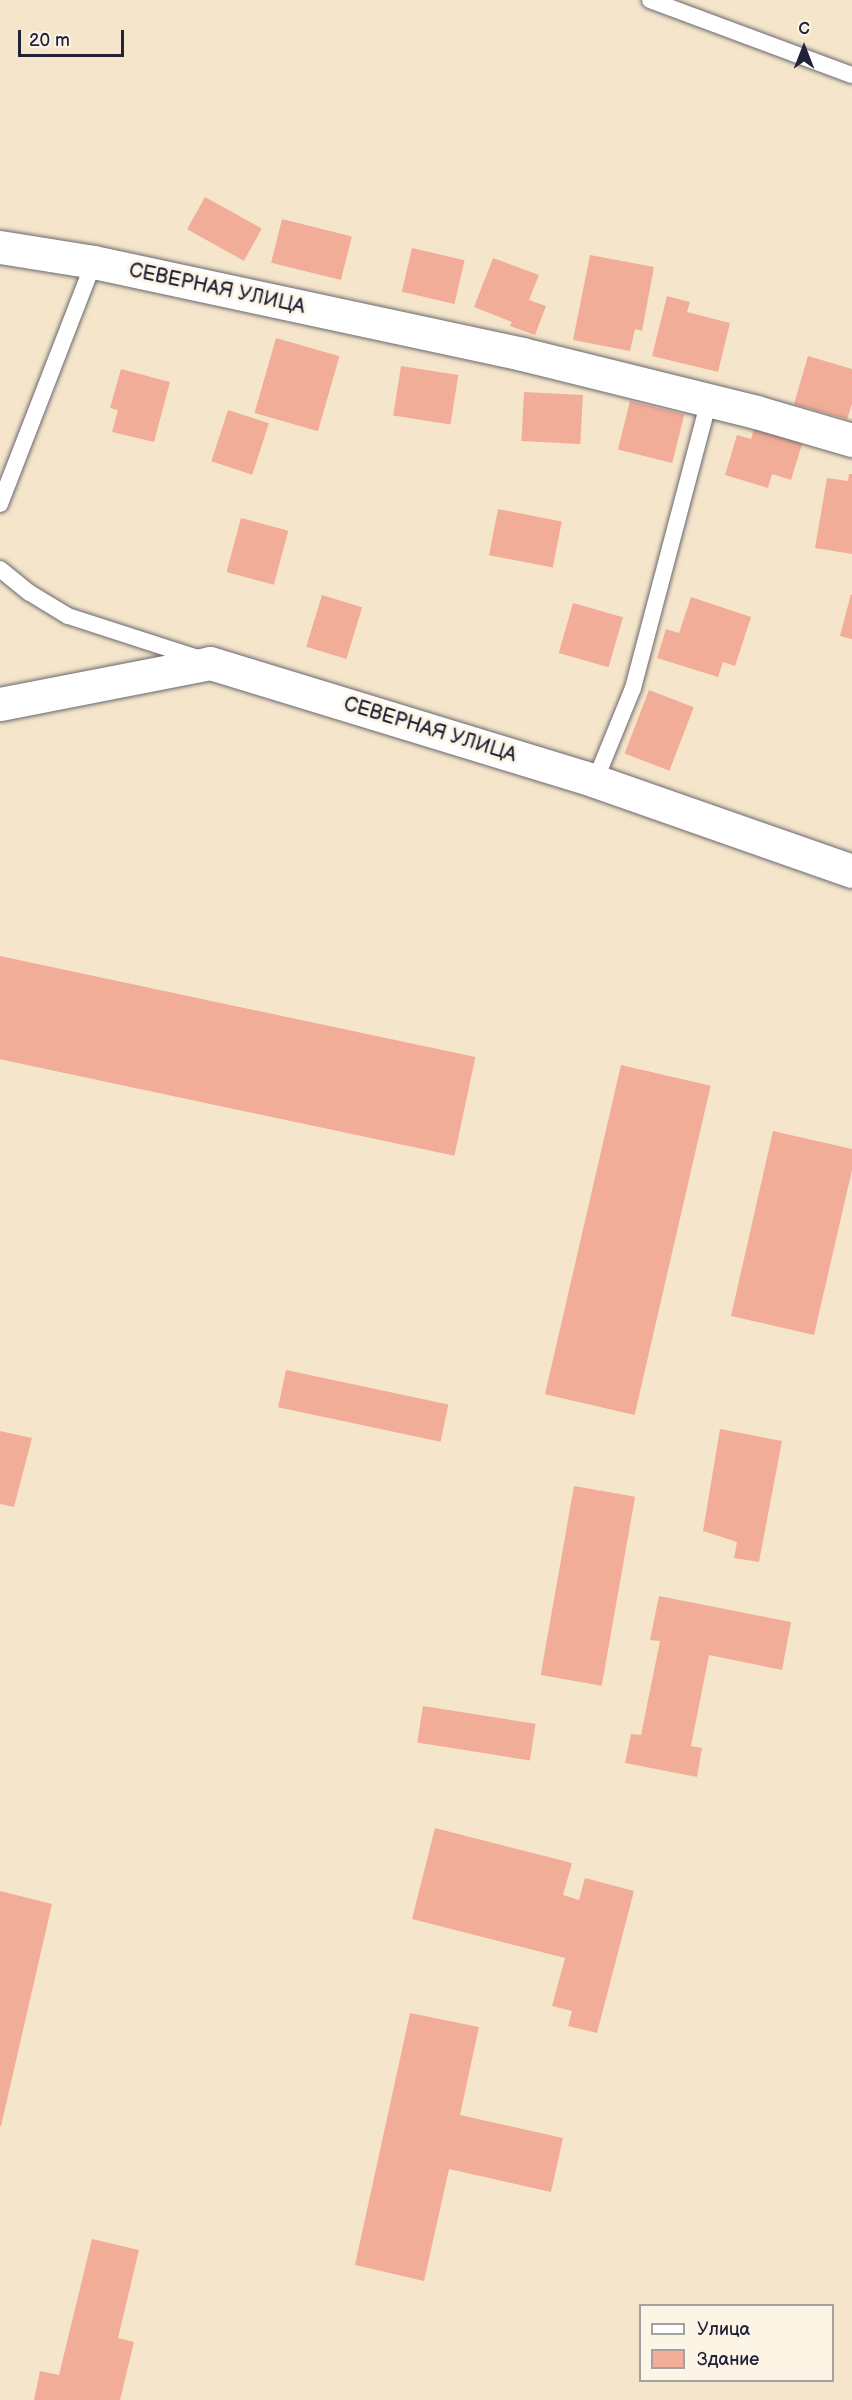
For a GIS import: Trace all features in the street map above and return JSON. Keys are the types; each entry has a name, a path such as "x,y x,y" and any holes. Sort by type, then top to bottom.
{"street":[{"name":"СЕВЕРНАЯ УЛИЦА","path":"0,247 94,262 522,354 709,400 852,440"},
{"name":"СЕВЕРНАЯ УЛИЦА","path":"0,704 210,663 596,781 852,871"}],"lane":[{"path":"650,0 844,74 852,75"},
{"path":"0,504 94,262"},
{"path":"596,781 633,688 709,400"},
{"path":"0,569 30,593 68,616 210,663"}],"building":[{"path":"205,197 262,229 244,261 187,229"},
{"path":"282,219 352,236 341,280 271,263"},
{"path":"412,248 465,260 454,304 402,292"},
{"path":"590,255 654,267 642,331 635,329 630,351 573,340"},
{"path":"493,258 539,275 529,300 546,306 535,335 510,326 512,322 474,307"},
{"path":"667,296 690,302 687,312 730,323 718,372 652,356"},
{"path":"276,338 339,356 318,431 255,413"},
{"path":"808,356 852,369 852,404 847,419 794,404"},
{"path":"401,366 458,375 450,424 393,415"},
{"path":"121,369 170,382 154,442 112,432 118,410 110,408"},
{"path":"524,392 583,395 580,444 521,441"},
{"path":"630,401 684,415 672,463 618,450"},
{"path":"228,410 269,423 252,475 211,461"},
{"path":"755,426 803,441 791,480 772,474 768,488 725,475 737,435 751,439"},
{"path":"849,474 852,474 852,554 815,548 827,478 848,481"},
{"path":"498,509 562,521 553,568 489,555"},
{"path":"241,518 288,531 274,585 227,572"},
{"path":"322,595 362,607 346,659 306,647"},
{"path":"852,595 852,639 840,636"},
{"path":"691,597 751,617 735,666 723,662 718,677 657,658 666,629 679,633"},
{"path":"573,603 623,617 609,667 559,653"},
{"path":"649,690 694,707 669,771 625,753"},
{"path":"0,956 475,1057 454,1156 0,1059"},
{"path":"621,1065 711,1086 635,1415 545,1394"},
{"path":"773,1131 852,1149 852,1170 814,1335 731,1316"},
{"path":"286,1370 448,1405 440,1442 278,1407"},
{"path":"720,1429 782,1441 759,1562 734,1558 737,1542 703,1531"},
{"path":"0,1431 32,1438 14,1507 0,1504"},
{"path":"574,1486 635,1497 602,1686 541,1675"},
{"path":"659,1596 791,1622 782,1670 709,1655 691,1746 702,1748 697,1777 625,1763 631,1734 641,1735 660,1641 650,1640"},
{"path":"423,1706 536,1724 530,1760 417,1743"},
{"path":"435,1828 572,1863 563,1895 579,1900 585,1878 634,1891 597,2033 568,2026 572,2011 552,2006 565,1958 412,1919"},
{"path":"0,1891 52,1904 1,2126 0,2126"},
{"path":"410,2013 479,2027 460,2115 563,2138 551,2192 449,2169 424,2281 355,2265"},
{"path":"92,2239 139,2250 118,2338 134,2342 120,2400 34,2400 40,2371 59,2375"}]}
